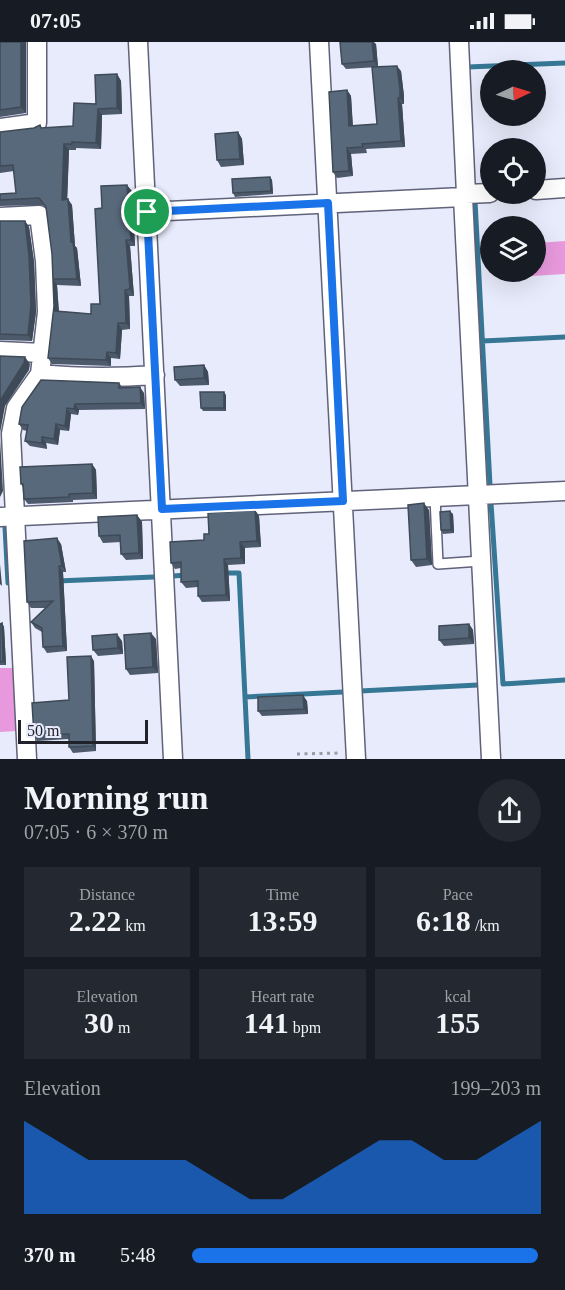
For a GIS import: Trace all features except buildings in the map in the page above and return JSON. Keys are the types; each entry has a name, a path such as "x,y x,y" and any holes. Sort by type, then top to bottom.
{"street":[{"path":"0,128 37,123 38,42"},
{"path":"138,42 173,759"},
{"path":"320,42 356,756"},
{"path":"459,42 491,759"},
{"path":"546,189 565,188"},
{"path":"147,212 480,194"},
{"path":"0,217 39,215 45,261 46,302 40,374 16,408 5,433 7,517 27,759"},
{"path":"0,351 42,353"},
{"path":"40,374 80,378 155,375"},
{"path":"7,517 565,491"}],"lane":[{"path":"435,497 438,564 481,561"}],"path":[{"path":"297,754 356,756"}],"shaded area":[{"path":"565,241 565,274 546,275 546,242"},
{"path":"0,668 15,668 17,731 0,732"}],"waterway":[{"path":"468,67 565,63"},
{"path":"475,201 490,485"},
{"path":"482,341 565,337"},
{"path":"491,503 503,684 565,680"},
{"path":"5,527 8,583"},
{"path":"223,573 239,573 245,697 343,692"},
{"path":"173,576 187,575"},
{"path":"57,581 154,577"},
{"path":"360,694 360,691 478,685"},
{"path":"245,697 248,759"}],"route":[{"path":"328,203 343,501 162,509 147,212 328,203"}]}
